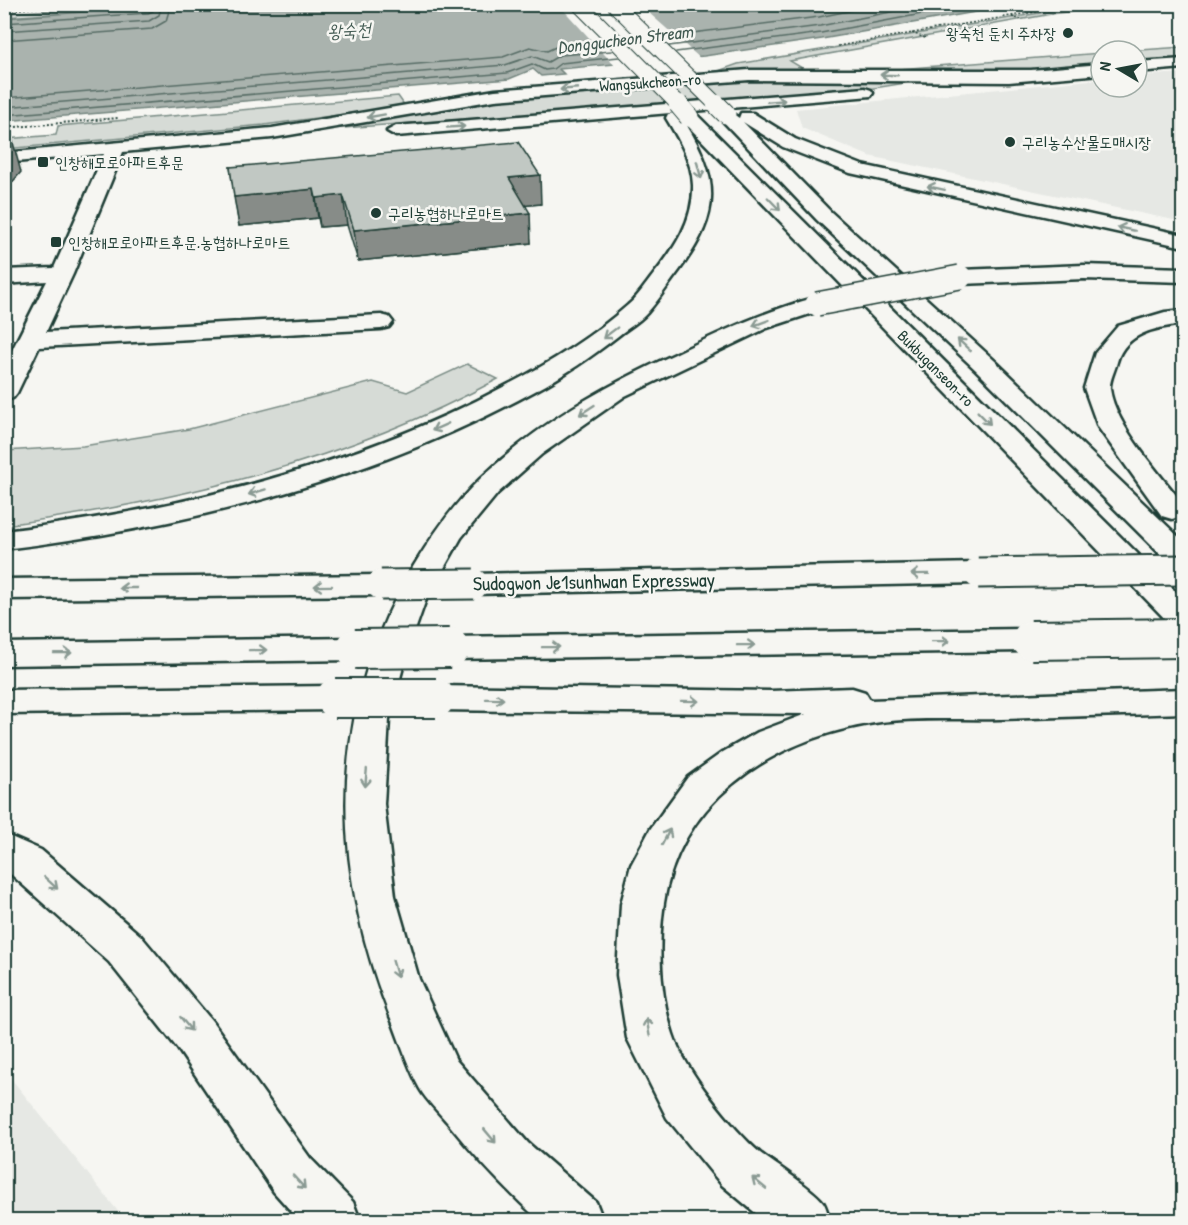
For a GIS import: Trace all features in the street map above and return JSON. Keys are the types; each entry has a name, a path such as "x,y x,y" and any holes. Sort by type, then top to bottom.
{"main road":[{"path":"4,540 149,520 232,500 319,473 502,400 564,365 614,330 652,295 676,266 691,236 702,198 701,175 682,117 666,90 579,4"},
{"path":"614,4 703,92 734,113 789,143 857,169 1184,241"},
{"path":"1149,66 1184,63"},
{"name":"Wangsukcheon-ro","path":"272,133 387,132 636,114 1089,70"},
{"name":"Wangsukcheon-ro","path":"4,158 272,133 495,95 689,79 803,74 1031,75"},
{"name":"Bukbuganseon-ro","path":"734,113 824,216 985,365 1184,560"},
{"name":"Bukbuganseon-ro","path":"682,117 1184,619"},
{"path":"4,393 62,274 116,148"},
{"path":"577,1221 510,1160 438,1075 397,980 374,896 364,804 371,719 389,656 409,602 448,535 488,487 532,448 626,386 759,323 817,304 960,277 1084,272 1184,276"},
{"path":"4,278 62,274"},
{"path":"1178,515 1111,428 1097,387 1107,353 1126,331 1164,319 1184,316"},
{"path":"30,340 381,322"},
{"path":"985,365 1064,421 1178,515"},
{"path":"1046,480 1184,650"},
{"name":"Sudogwon Je1sunhwan Expressway","path":"4,589 474,584 1184,570"},
{"path":"4,654 1184,638"},
{"path":"4,702 436,698 771,703 894,699 1082,703"},
{"path":"804,1221 740,1168 684,1102 650,1038 639,975 642,904 652,866 671,828 702,787 736,761 771,741 814,724 882,710 1184,701"},
{"path":"4,849 26,861 125,949 195,1035 292,1175 334,1221"}],"path":[{"path":"4,10 87,4"},
{"path":"830,48 1080,4"},
{"path":"1098,4 1106,7"},
{"path":"1009,16 1023,20"},
{"path":"911,33 925,38"}],"shaded area":[{"path":"1093,4 1134,5 1057,13 790,61 807,71 722,76 718,71 738,64"},
{"path":"182,5 5,17 5,13"},
{"path":"1183,47 1183,58 1149,61 1149,49"},
{"path":"1089,54 1089,65 995,72 872,71"},
{"name":"구리농수산물도매시장","path":"1183,73 1183,222 869,156 802,128 796,109 1089,80 1089,99 1149,99 1149,75"},
{"path":"773,76 903,79 906,83 855,91 329,129 500,97"},
{"path":"398,96 405,106 264,125 5,149 5,139 56,135 58,126"},
{"path":"467,364 498,379 381,434 320,456 195,491 68,516 5,525 5,451 83,446 189,429 373,382 407,392"},
{"path":"5,1071 125,1220 5,1220"}],"water":[{"path":"189,4 1015,5 822,39 704,56 559,69 564,74 541,76 533,69 509,79 5,121 5,18"}],"pier":[{"path":"559,5 640,5 701,59 616,67"}],"building":[{"path":"518,142 540,175 509,178 530,213 354,230 343,195 316,198 314,189 234,197 230,167"}],"place":[{"name":"왕숙천 둔치 주차장","path":"1068,33"},
{"name":"구리농수산물도매시장","path":"1010,142"},
{"name":"인창해모로아파트후문","path":"43,162"},
{"name":"구리농협하나로마트","path":"376,213"},
{"name":"인창해모로아파트후문.농협하나로마트","path":"56,242"}],"water label":[{"name":"왕숙천","path":"349,30"},
{"name":"Donggucheon Stream","path":"625,39"}]}
